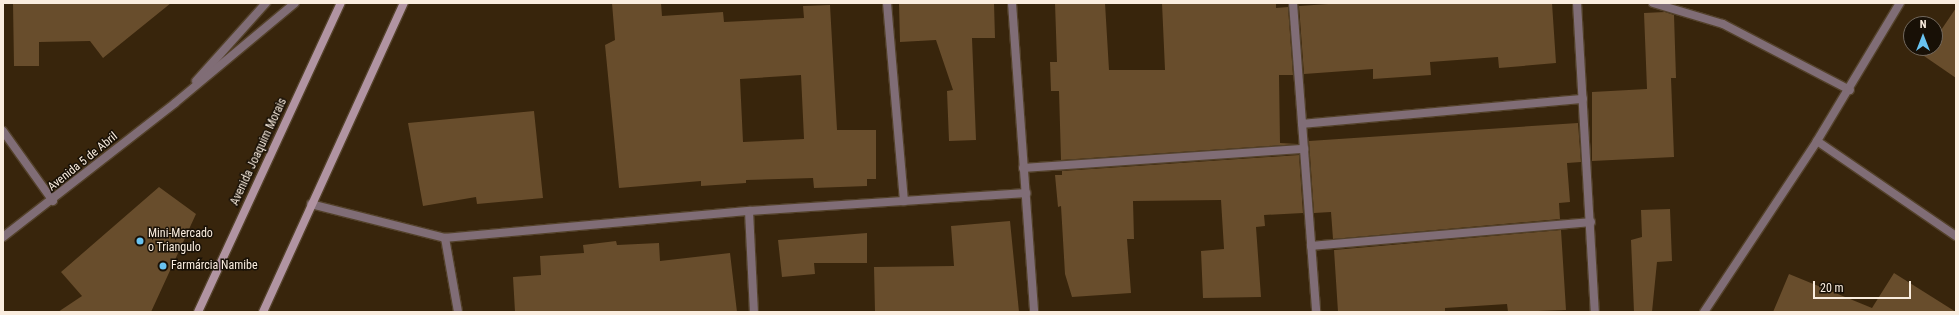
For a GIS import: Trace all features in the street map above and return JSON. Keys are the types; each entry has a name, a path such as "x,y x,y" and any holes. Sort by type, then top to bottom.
{"street":[{"name":"Avenida 5 de Abril","path":"175,103 266,3"},
{"name":"Avenida 5 de Abril","path":"3,237 53,201 296,3"},
{"name":"Avenida Joaquim Morais","path":"198,312 341,3"},
{"path":"262,312 404,3"},
{"path":"887,3 904,201"},
{"path":"1012,3 1034,312"},
{"path":"1293,3 1316,312"},
{"path":"1577,3 1596,312"},
{"path":"1653,3 1723,24 1850,90"},
{"path":"1704,312 1818,141 1850,90 1900,3"},
{"path":"1302,124 1583,99"},
{"path":"3,131 53,201"},
{"path":"1818,141 1956,236"},
{"path":"1024,168 1304,149"},
{"path":"311,204 445,238 749,211 1026,193"},
{"path":"749,211 754,312"},
{"path":"1311,246 1591,222"},
{"path":"445,238 458,312"}],"building":[{"path":"13,3 171,3 103,58 90,41 39,42 39,66 14,66"},
{"path":"612,3 661,3 662,16 723,12 724,22 804,18 803,6 830,5 837,130 876,130 876,179 867,179 867,186 814,188 813,178 746,180 746,183 701,186 701,181 619,188 605,45 615,40","holes":["801,75 804,139 743,142 740,79"]},
{"path":"899,3 994,3 995,38 972,38 976,140 949,141 947,91 953,90 936,40 900,42"},
{"path":"1055,3 1105,3 1109,70 1165,70 1162,3 1276,3 1276,8 1288,7 1293,75 1279,75 1280,143 1298,144 1061,160 1059,91 1051,91 1050,62 1057,62"},
{"path":"1343,3 1552,3 1556,63 1499,68 1498,57 1430,62 1431,75 1373,79 1373,69 1304,74 1299,6"},
{"path":"1956,8 1956,78 1924,56 1943,56 1943,27"},
{"path":"1665,12 1674,15 1676,78 1671,78 1674,157 1592,161 1592,92 1647,89 1644,13"},
{"path":"534,111 543,198 477,204 476,197 423,206 408,123"},
{"path":"1578,123 1581,162 1567,163 1570,202 1559,203 1560,219 1333,239 1331,212 1314,213 1309,141"},
{"path":"1299,155 1303,213 1264,215 1265,226 1256,227 1261,297 1203,298 1201,251 1224,249 1221,200 1133,201 1134,239 1127,239 1131,293 1072,297 1065,274 1061,206 1058,207 1055,175 1062,175 1062,171"},
{"name":"Mini-Mercado o Triangulo","path":"159,187 196,214 151,312 58,312 82,296 61,272"},
{"path":"1670,209 1672,261 1657,262 1652,312 1634,312 1631,240 1642,237 1641,210"},
{"path":"1010,221 1019,312 875,312 874,267 954,266 951,226"},
{"path":"1561,230 1566,310 1508,312 1507,304 1445,308 1445,312 1338,312 1334,250"},
{"path":"867,233 867,263 814,263 815,274 782,277 778,240"},
{"path":"616,241 617,245 659,243 660,261 730,253 737,312 515,312 513,277 541,275 540,256 584,253 583,245"},
{"path":"1894,273 1956,312 1773,312 1789,274 1872,308"}],"place":[{"name":"Mini-Mercado o Triangulo","path":"140,241"},
{"name":"Farmárcia Namibe","path":"163,266"}]}
